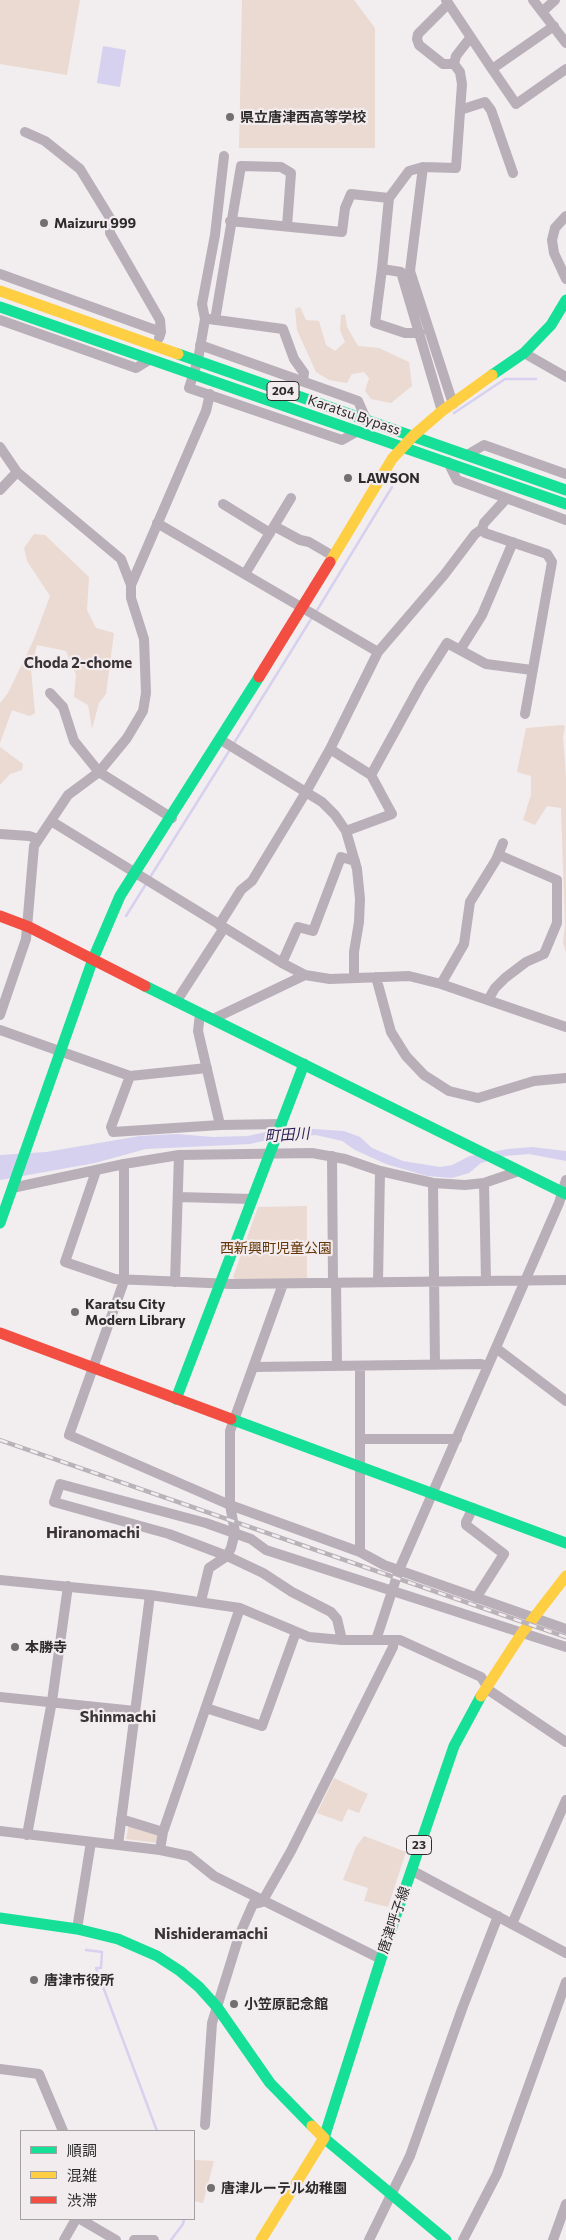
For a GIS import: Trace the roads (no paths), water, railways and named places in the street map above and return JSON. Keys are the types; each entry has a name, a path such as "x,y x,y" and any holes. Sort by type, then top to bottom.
{"main road":[{"name":"Karatsu Bypass","path":"0,291 566,490"},
{"path":"0,1223 93,959 111,914 144,878 172,818 228,745 310,612 333,556 392,459 402,446 442,411 524,353 551,325 566,300"},
{"name":"Karatsu Bypass","path":"0,307 566,504"},
{"path":"0,916 29,926 176,1002 564,1194"},
{"path":"176,1399 222,1283 304,1064"},
{"path":"0,1190 13,1185"},
{"path":"0,1333 566,1543"},
{"name":"唐津呼子線","path":"261,2240 324,2138 381,1959 454,1746 487,1685 532,1617 566,1576"},
{"path":"0,1918 77,1930 118,1939 157,1956 186,1976 217,2007 270,2083 324,2138 446,2240"}],"street":[{"path":"533,0 566,43"},
{"path":"543,12 555,0"},
{"path":"454,64 443,64 419,45 417,39 418,34 447,2 516,104 566,69"},
{"path":"492,69 554,26"},
{"path":"454,64 456,56 470,38"},
{"path":"420,333 405,334 375,323 389,198 410,171 422,167 456,168 462,84 460,72 454,64"},
{"path":"460,110 485,102 491,110 513,173"},
{"path":"25,132 45,141 80,169 110,218 110,233 160,320 161,332 157,346"},
{"path":"210,319 202,304 214,235 224,156"},
{"path":"288,226 292,172 281,167 241,166 210,319 200,345 198,360 189,388 342,440 358,431"},
{"path":"422,167 410,271 453,404"},
{"path":"230,221 342,232 345,208 351,194 389,198"},
{"path":"566,216 555,228 552,240 554,252 566,279"},
{"path":"382,270 401,272 442,411"},
{"path":"0,274 161,332"},
{"path":"210,319 283,329 294,359 304,373 303,381"},
{"path":"0,320 136,368 149,360"},
{"path":"200,345 358,402 366,419"},
{"path":"524,353 566,377"},
{"path":"0,1015 29,926 34,846 68,795 99,772 127,738 143,711 146,693 144,639 131,598 131,585 206,411 210,394"},
{"path":"467,455 484,445 566,474"},
{"path":"0,447 17,472 120,559 131,585"},
{"path":"448,462 457,480 566,520"},
{"path":"0,490 17,472"},
{"path":"520,504 527,490"},
{"path":"245,574 291,498"},
{"path":"176,1002 242,890 252,881 306,792 330,749 378,652 444,575 475,534 482,529 484,522 506,499"},
{"path":"223,504 272,529 309,542 333,556"},
{"path":"157,523 378,652"},
{"path":"482,529 485,532 547,554 552,562 525,714"},
{"path":"460,650 482,615 513,542"},
{"path":"371,775 446,643 486,664 532,670"},
{"path":"50,693 63,707 74,741 99,772 172,818"},
{"path":"228,745 322,802 335,815 346,831 355,861 360,899 359,922 354,952 354,978"},
{"path":"330,749 371,775 392,814 346,831"},
{"path":"51,821 282,963 305,975 330,979 409,976 442,984 566,1027"},
{"path":"0,834 29,836 38,839"},
{"path":"442,984 464,944 470,902 499,855 503,843"},
{"path":"488,1000 495,988 506,978 526,962 544,954 557,923 557,880 499,855"},
{"path":"282,963 298,927 313,931 341,857 355,861"},
{"path":"214,1020 305,975"},
{"path":"376,978 391,1032 406,1056 424,1075 449,1090 478,1098 534,1081 566,1078"},
{"path":"200,1014 198,1031 220,1125"},
{"path":"0,1030 130,1076 207,1068"},
{"path":"130,1076 111,1127 113,1132 220,1125 282,1124"},
{"path":"13,1185 179,1155 312,1153 332,1156 380,1171 433,1183 484,1184 517,1170"},
{"path":"175,1282 179,1155"},
{"path":"332,1156 338,1366"},
{"path":"124,1164 124,1281 70,1435 230,1506 360,1552 384,1565 566,1629"},
{"path":"96,1171 64,1262 124,1281 283,1284 566,1280"},
{"path":"378,1282 380,1171"},
{"path":"376,1640 399,1570 564,1194 566,1180"},
{"path":"433,1183 435,1365"},
{"path":"484,1184 486,1281"},
{"path":"178,1197 252,1199"},
{"path":"201,1601 209,1568 227,1556 234,1532 230,1506 230,1431 232,1420 283,1284"},
{"path":"496,1348 566,1401"},
{"path":"253,1368 481,1364 488,1366"},
{"path":"360,1366 360,1552"},
{"path":"361,1439 457,1439"},
{"path":"342,1640 337,1619 331,1612 292,1592 263,1573 227,1556 168,1534 54,1502 60,1484 206,1522 251,1539 266,1550 566,1648"},
{"path":"473,1508 466,1525 504,1554 476,1598"},
{"path":"0,1580 150,1595 240,1608 309,1637 342,1640 400,1640 472,1671 481,1677 490,1691 566,1742"},
{"path":"28,1835 52,1701 68,1586"},
{"path":"118,1845 150,1595"},
{"path":"160,1850 163,1832 240,1608"},
{"path":"206,1708 262,1726 296,1632"},
{"path":"205,2125 212,2023 239,1936 253,1904 262,1902 298,1837 393,1647 394,1640"},
{"path":"0,1697 135,1711"},
{"path":"512,1924 566,1800"},
{"path":"122,1819 163,1832"},
{"path":"0,1832 160,1850 189,1856 214,1876 262,1902 381,1959"},
{"path":"77,1930 92,1842"},
{"path":"411,1870 566,1953"},
{"path":"369,2240 410,2156 462,2009 498,1916"},
{"path":"463,2240 497,2174 566,1982"},
{"path":"0,2069 39,2074 63,2130"},
{"path":"553,2240 566,2204"},
{"path":"64,2240 75,2220"},
{"path":"82,2220 116,2240"},
{"path":"134,2240 154,2240"}],"water":[{"path":"103,46 126,50 120,87 97,83"},
{"name":"町田川","path":"314,1129 344,1131 360,1137 372,1148 403,1161 440,1167 452,1165 470,1156 532,1147 566,1151 566,1161 529,1154 505,1156 481,1163 469,1173 452,1178 427,1176 386,1164 355,1150 342,1141 316,1135 272,1139 250,1144 146,1149 95,1163 0,1180 0,1155 46,1152 140,1136 177,1134 213,1137 248,1136 274,1130"}],"waterway":[{"path":"454,413 505,379 536,379"},
{"path":"316,612 392,487"},
{"path":"234,743 313,616"},
{"path":"149,879 231,748"},
{"path":"126,916 146,884"},
{"path":"86,1950 102,1952 101,1968 96,1968 157,2130"},
{"path":"171,2240 184,2220"}],"railway":[{"path":"0,1440 566,1637"}],"place":[{"name":"県立唐津西高等学校","path":"230,117"},
{"name":"Maizuru 999","path":"44,223"},
{"name":"LAWSON","path":"348,478"},
{"name":"Karatsu City Modern Library","path":"75,1312"},
{"name":"本勝寺","path":"15,1647"},
{"name":"唐津市役所","path":"34,1980"},
{"name":"小笠原記念館","path":"234,2004"},
{"name":"唐津ルーテル幼稚園","path":"211,2188"}],"district":[{"name":"Choda 2-chome","path":"78,663"},
{"name":"Hiranomachi","path":"93,1533"},
{"name":"Shinmachi","path":"118,1717"},
{"name":"Nishideramachi","path":"211,1934"}],"park label":[{"name":"西新興町児童公園","path":"276,1248"}]}
